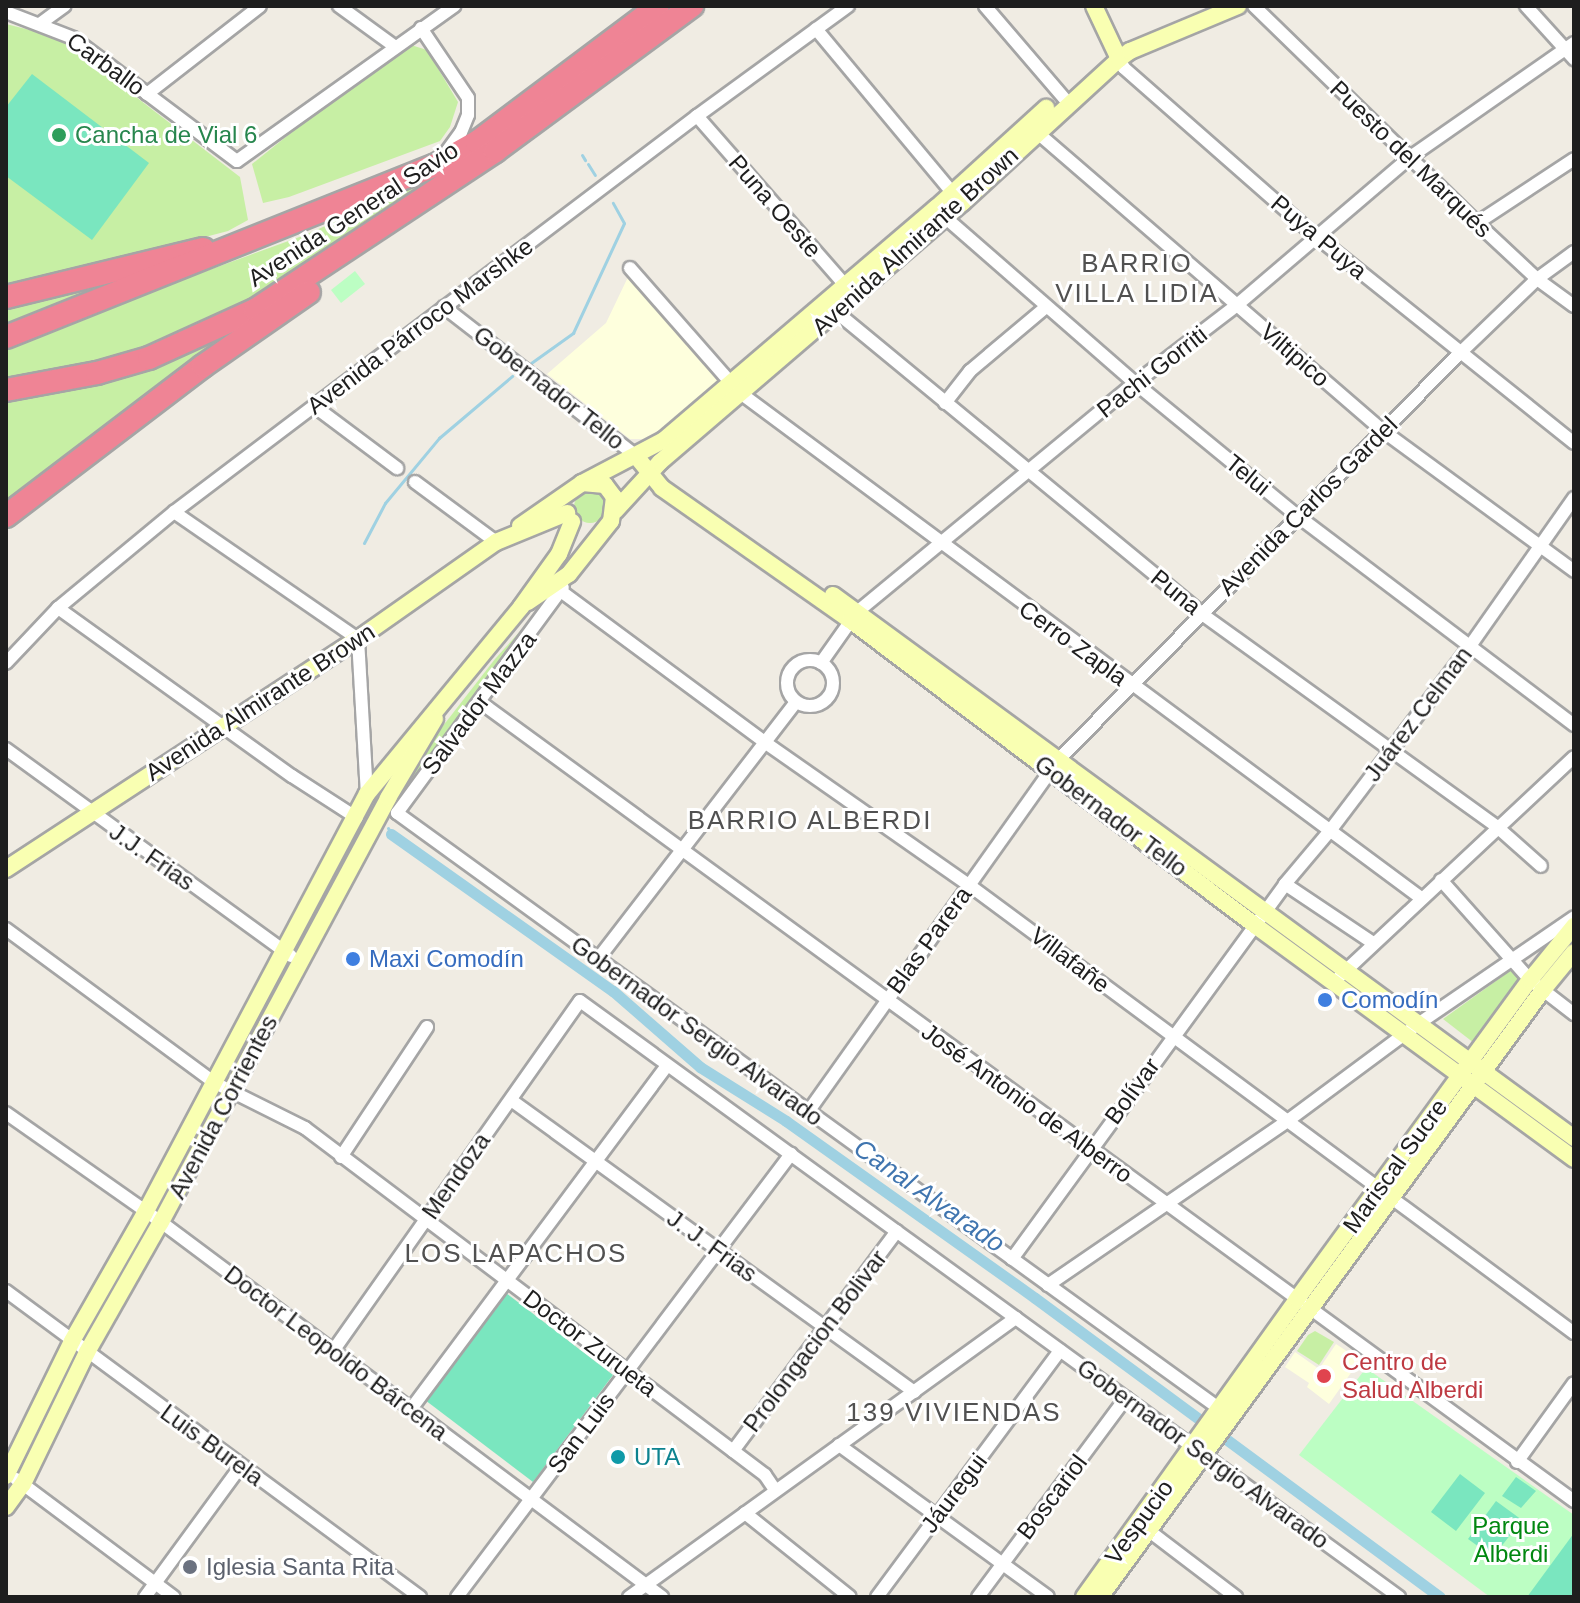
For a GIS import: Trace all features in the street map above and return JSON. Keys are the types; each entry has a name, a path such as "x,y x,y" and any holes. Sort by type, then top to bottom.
{"highway":[{"name":"Avenida General Savio","path":"263,237 434,166 477,142 658,6"},
{"name":"Avenida General Savio","path":"6,390 124,366 221,327 294,287 495,151 692,6"},
{"path":"6,516 203,366 368,249 495,151"},
{"path":"6,297 263,237"},
{"path":"6,337 263,237"}],"street":[{"path":"41,23 64,6"},
{"path":"147,94 260,6"},
{"path":"339,6 394,46 454,6"},
{"name":"Avenida Párroco Marshke","path":"6,663 58,608 174,512 697,116 848,6"},
{"path":"985,6 1064,99"},
{"name":"Puya Puya","path":"1094,6 1124,68 1318,238 1459,354 1574,443"},
{"name":"Avenida Almirante Brown","path":"6,869 358,639 513,533 537,511 602,470 664,440 734,387 958,198 1117,54 1124,42 1213,6"},
{"name":"Avenida Almirante Brown","path":"1117,54 1238,6"},
{"name":"Puesto del Marqués","path":"1254,6 1477,223 1537,279 1574,306"},
{"path":"1526,6 1571,51"},
{"name":"Carballo","path":"6,12 41,23 73,38 237,161 394,46"},
{"path":"421,28 466,92 468,115 458,137 434,166"},
{"path":"816,29 958,198"},
{"name":"Pachi Gorriti","path":"821,663 853,616 1135,383 1237,305 1409,158 1571,51"},
{"name":"Puna Oeste","path":"697,116 849,290"},
{"name":"Viltipico","path":"1032,128 1383,431 1574,571"},
{"path":"1477,223 1574,159"},
{"name":"Telui","path":"940,213 1135,383 1299,517 1574,725"},
{"name":"Avenida Carlos Gardel","path":"1055,765 1459,354 1537,279 1574,252"},
{"name":"Cerro Zapla","path":"630,268 734,387 940,544 1421,898"},
{"name":"Gobernador Tello","path":"444,307 636,456 662,488 853,616 1413,1029 1574,1159"},
{"name":"Puna","path":"830,307 1202,614 1496,826 1541,866"},
{"path":"945,403 970,371 1046,307"},
{"name":"Avenida Almirante Brown","path":"615,511 734,387"},
{"path":"314,406 397,468"},
{"path":"415,482 496,542"},
{"path":"513,533 569,518 590,532 605,527 615,511 614,497 605,485 578,485 567,501 569,518"},
{"name":"Juárez Celman","path":"1260,919 1470,646 1538,545 1574,498"},
{"path":"174,512 358,639 367,794"},
{"name":"Avenida Corrientes","path":"7,1474 72,1341 145,1213 367,794 521,607 559,554 569,518"},
{"name":"Avenida Corrientes","path":"521,607 569,574 605,527"},
{"name":"Salvador Mazza","path":"388,813 480,702 562,592 569,574"},
{"name":"Villafañe","path":"562,592 763,741 969,885 1574,1333"},
{"path":"58,608 292,776 357,818"},
{"path":"806,660 821,663 833,682 829,697 809,707 796,702 787,682 792,668 806,660"},
{"name":"José Antonio de Alberro","path":"480,702 1574,1501"},
{"path":"598,959 796,702"},
{"name":"Avenida Corrientes","path":"6,1507 23,1484 87,1352 161,1222 300,962 388,813 441,707"},
{"name":"J.J. Frias","path":"6,749 300,962"},
{"path":"1340,976 1496,826 1574,757"},
{"name":"Blas Parera","path":"808,1112 885,999 1055,765"},
{"name":"Gobernador Sergio Alvarado","path":"388,813 598,959 1226,1413"},
{"path":"1441,880 1536,985 1574,1014"},
{"path":"1285,884 1373,943"},
{"path":"1048,1285 1286,1122 1574,917"},
{"name":"Bolívar","path":"1012,1259 1260,919"},
{"name":"Mariscal Sucre","path":"1226,1413 1312,1310 1394,1198 1472,1074 1574,926"},
{"name":"Doctor Zurueta","path":"6,929 215,1083 305,1128 765,1475 775,1490"},
{"name":"Mariscal Sucre","path":"1536,985 1574,952"},
{"name":"Gobernador Sergio Alvarado","path":"580,1001 1399,1597"},
{"name":"Mendoza","path":"333,1351 580,1001"},
{"path":"341,1157 427,1027"},
{"path":"411,1409 667,1066"},
{"name":"Gobernador Tello","path":"1472,1074 1574,1138"},
{"name":"Mariscal Sucre","path":"1226,1413 1297,1299 1379,1187 1472,1074"},
{"name":"J. J. Frias","path":"511,1100 914,1392"},
{"name":"Doctor Leopoldo Bárcena","path":"6,1113 161,1222 662,1597"},
{"name":"San Luis","path":"457,1597 791,1154"},
{"name":"Prolongacion Bolivar","path":"733,1451 897,1231"},
{"name":"Luis Burela","path":"6,1291 420,1597"},
{"path":"629,1597 1016,1318"},
{"name":"Jáuregui","path":"877,1597 1060,1351"},
{"path":"1517,1462 1574,1383"},
{"name":"Boscariol","path":"978,1597 1126,1398"},
{"path":"1199,1450 1226,1413"},
{"path":"839,1445 1048,1597"},
{"name":"Vespucio","path":"1100,1597 1199,1450"},
{"name":"Vespucio","path":"1084,1597 1199,1450"},
{"path":"145,1597 241,1466"},
{"path":"7,1474 174,1597"},
{"path":"745,1513 850,1597"},
{"path":"1148,1530 1236,1597"}],"shaded area":[{"path":"628,277 719,379 672,423 643,439 630,439 547,374 606,323"},
{"name":"Centro de Salud Alberdi","path":"1336,1344 1360,1360 1329,1404 1307,1387 1309,1383 1285,1367 1295,1352 1319,1369"}],"green space":[{"path":"6,24 58,37 240,177 248,220 228,231 6,289"},
{"path":"411,45 427,50 458,102 450,127 440,141 289,197 263,203 252,164 333,99"},
{"name":"Cancha de Vial 6","path":"32,74 149,163 92,240 6,176 6,107"},
{"path":"422,183 424,185 271,296 114,361 6,380 6,344 305,235"},
{"path":"188,262 6,327 6,304"},
{"path":"355,271 365,284 341,303 331,290"},
{"path":"236,334 6,508 6,401 139,372"},
{"path":"590,491 601,496 606,507 601,518 590,523 579,518 574,507 579,496"},
{"path":"542,607 391,807 403,782 439,731 495,659"},
{"path":"1514,968 1522,978 1474,1043 1443,1019"},
{"path":"506,1293 613,1375 533,1482 425,1400"},
{"path":"1315,1331 1334,1342 1319,1365 1297,1351 1308,1335"},
{"name":"Parque Alberdi","path":"1366,1368 1574,1515 1574,1597 1490,1597 1299,1455"},
{"path":"1460,1474 1485,1493 1456,1531 1431,1512"},
{"path":"1516,1477 1536,1491 1521,1508 1502,1496"},
{"path":"1496,1501 1522,1520 1493,1557 1468,1539"},
{"path":"1574,1533 1574,1597 1527,1597"}],"waterway":[{"path":"582,155 585,160"},
{"path":"588,164 595,175"},
{"path":"531,363 573,333 624,223 613,203"},
{"path":"364,543 385,503 439,438 512,376"},
{"name":"Canal Alvarado","path":"388,828 391,834"},
{"name":"Canal Alvarado","path":"391,834 613,991 700,1067 786,1121 1035,1298 1440,1597"}],"place":[{"name":"Cancha de Vial 6","path":"59,135"},
{"name":"Maxi Comodín","path":"353,959"},
{"name":"Comodín","path":"1325,1000"},
{"name":"Centro de Salud Alberdi","path":"1324,1376"},
{"name":"UTA","path":"618,1457"},
{"name":"Iglesia Santa Rita","path":"190,1567"}],"district":[{"name":"BARRIO VILLA LIDIA","path":"1137,279"},
{"name":"BARRIO ALBERDI","path":"810,821"},
{"name":"LOS LAPACHOS","path":"516,1254"},
{"name":"139 VIVIENDAS","path":"954,1413"}]}
